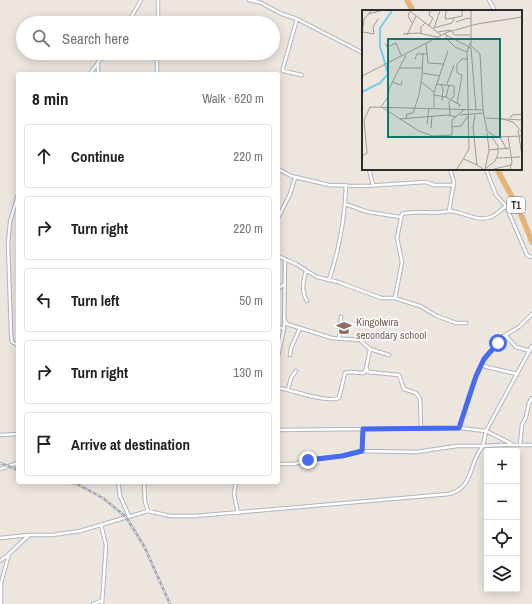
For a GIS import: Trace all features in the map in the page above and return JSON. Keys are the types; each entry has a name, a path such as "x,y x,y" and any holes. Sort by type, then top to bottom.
{"highway":[{"path":"407,0 412,10"},
{"name":"T1","path":"499,170 520,212 532,242"}],"street":[{"path":"132,16 142,0"},
{"path":"158,0 158,16"},
{"path":"249,0 259,2 282,14 297,19 362,52"},
{"path":"489,0 494,10"},
{"path":"297,19 283,71 302,75"},
{"path":"157,60 157,72"},
{"path":"91,72 98,62"},
{"path":"98,62 98,72"},
{"path":"280,170 295,178 324,184 373,185 426,182 434,185 453,185"},
{"path":"369,170 373,185"},
{"path":"449,211 453,185 450,170"},
{"path":"486,170 496,195 506,206 528,256 532,257"},
{"path":"280,214 290,194 295,178"},
{"path":"329,280 345,204 346,185"},
{"path":"16,202 10,222 8,244 11,333 12,342 16,344"},
{"path":"345,204 368,212 400,217"},
{"path":"395,298 402,262 397,238 400,217 403,213 441,213 449,211 460,213 470,218 485,218 492,217 506,206"},
{"path":"280,257 296,264 317,278 338,282 380,298 395,298 420,306 437,316 456,323 466,323"},
{"path":"280,347 284,329 285,259"},
{"path":"306,271 303,289 304,296 307,301"},
{"path":"280,287 284,284"},
{"path":"459,428 473,384 484,359 500,340 519,328 532,314"},
{"path":"339,339 341,317"},
{"path":"284,319 287,324 332,338 360,340 370,349 389,355"},
{"path":"280,328 284,329"},
{"path":"290,355 291,348 300,328"},
{"path":"506,336 516,347 530,351"},
{"path":"0,538 29,535 52,535 77,531 148,511 170,516 238,513 452,494 464,486 478,452 483,446 486,431 532,346"},
{"path":"280,388 319,398 339,398 346,372 364,372 370,349"},
{"path":"481,365 517,374"},
{"path":"366,369 368,372 398,375 404,389 416,393 420,399 421,428"},
{"path":"288,389 291,378 296,371"},
{"path":"520,445 522,425 532,398"},
{"path":"280,430 459,428 486,431 514,445"},
{"path":"362,451 363,429"},
{"path":"0,435 16,434"},
{"path":"280,464 294,464 362,451 409,452 456,446 532,446"},
{"path":"0,469 16,464"},
{"path":"118,484 120,496 129,516"},
{"path":"144,484 145,502 148,511"},
{"path":"236,484 234,494 238,513"},
{"path":"93,604 102,602 106,545 101,525"},
{"path":"0,561 29,535"},
{"path":"1,604 1,583 9,554"}],"railway":[{"path":"0,463 16,469"},
{"path":"76,484 103,498 126,517 144,546 170,604"}],"place":[{"name":"Kingolwira secondary school","path":"344,328"}],"route":[{"path":"308,460 342,456 362,451 363,429 459,428 476,376 484,359 498,343"}]}
